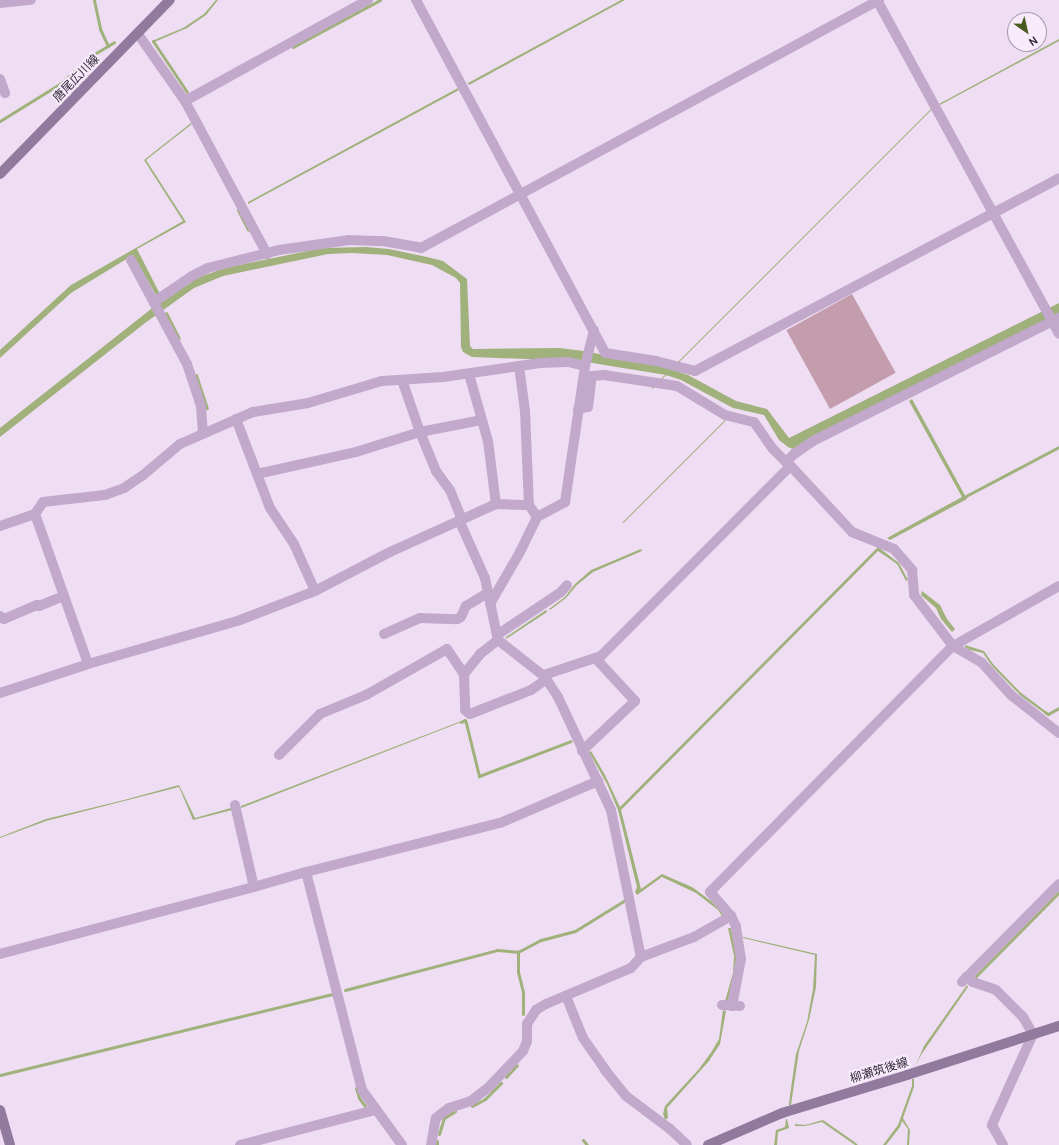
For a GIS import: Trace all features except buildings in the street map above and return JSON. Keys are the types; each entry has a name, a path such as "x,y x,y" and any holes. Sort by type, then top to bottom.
{"main road":[{"name":"唐尾広川線","path":"0,174 170,0"},
{"name":"柳瀬筑後線","path":"708,1145 782,1113 907,1075 1059,1026"},
{"path":"0,1110 10,1145"}],"street":[{"path":"0,3 31,0"},
{"path":"185,101 368,0"},
{"path":"416,0 605,353 656,361 695,371 1059,178"},
{"path":"154,303 192,276 208,268 279,250 349,240 383,241 421,248 878,0 993,214 1056,320 1059,334"},
{"path":"138,34 185,101 267,254"},
{"path":"0,79 5,93"},
{"path":"131,260 186,364 201,406 203,433"},
{"path":"582,751 635,701 597,660 788,464 794,454 813,441 1056,320"},
{"path":"490,604 520,552 537,517 565,502 585,366 594,330"},
{"path":"0,526 35,514 43,502 105,495 124,488 142,476 180,444 253,412 308,403 382,381 443,378 540,363 568,362 585,366"},
{"path":"519,366 525,411 529,505 537,517"},
{"path":"469,374 488,441 496,504"},
{"path":"578,409 588,406 592,376 604,375 677,386 725,415 754,422 773,448 852,532 894,549 912,570 914,595 953,646 982,663 1011,695 1059,733"},
{"path":"402,380 436,472 450,490 484,578 498,637 545,677 558,697 582,751 612,810 641,957"},
{"path":"236,419 270,508 294,544 315,591"},
{"path":"257,474 356,452 420,432 481,420"},
{"path":"0,693 88,664 240,620 315,591 390,552 496,504 529,505"},
{"path":"35,514 88,664"},
{"path":"464,674 480,654 498,637 561,592 566,585"},
{"path":"731,1006 742,959 736,926 731,916 710,892 953,646 1059,586"},
{"path":"384,634 420,618 457,619 460,617 466,606 488,593"},
{"path":"0,616 4,620 37,605 39,606 64,596"},
{"path":"279,755 320,714 366,695 447,649 464,674 465,710 470,714 531,690 545,677 601,656"},
{"path":"0,954 500,822 598,782"},
{"path":"235,805 254,887"},
{"path":"306,872 362,1090 375,1110 402,1145"},
{"path":"1003,1145 992,1125 1033,1034 1023,1017 996,990 964,980 1059,884"},
{"path":"431,1145 436,1118 448,1108 471,1101 489,1088 523,1051 526,1041 527,1024 536,1010 546,1004 631,968 641,957 694,937 731,916"},
{"path":"566,996 583,1038 605,1070 626,1096 670,1129 687,1145"},
{"path":"240,1145 375,1110"}],"shaded area":[{"path":"216,0 218,0 206,15 187,28 152,43 152,41 183,28 204,14"},
{"path":"621,0 625,0 469,85 468,83"},
{"path":"1059,39 1059,41 1047,47 1047,46"},
{"path":"1035,52 1039,52 940,105 939,104"},
{"path":"458,88 459,90 248,204 248,202"},
{"path":"931,109 932,110 652,389"},
{"path":"191,123 192,124 146,160 186,222 137,249 163,300 197,278 225,268 322,248 366,247 389,249 427,257 443,261 467,279 470,346 473,349 559,348 584,351 661,366 688,375 736,401 767,409 789,438 1059,303 1059,314 795,450 779,440 764,415 733,408 681,380 666,375 580,361 472,357 463,352 461,347 460,283 456,278 432,265 387,255 352,253 328,254 223,276 194,288 145,323 0,437 0,428 160,302 133,255 71,293 0,358 0,350 71,285 183,221 144,160"},
{"path":"852,294 896,373 830,409 786,330"},
{"path":"912,399 967,499 890,540 887,538 962,497 909,401"},
{"path":"725,420 726,421 623,523"},
{"path":"878,547 899,563 908,580 906,581 897,564 878,551 621,810 641,889 662,874 692,887 711,901 724,915 722,916 718,910 696,893 662,877 637,895 635,892 637,887 618,810 607,784 589,752 591,751 605,775 620,807"},
{"path":"641,549 642,551 593,572 577,585 566,598 550,610 549,609 565,597 575,584 591,570"},
{"path":"922,591 940,605 947,619 955,629 952,632 941,619 936,608 921,595"},
{"path":"546,610 547,612 506,639 506,637"},
{"path":"965,645 984,651 993,664 1020,692 1048,713 1047,715 1021,696 992,666 983,653 970,650 965,647"},
{"path":"464,721 241,808 241,806"},
{"path":"179,785 195,818 231,808 232,810 193,820 179,787 46,821 0,838 46,819"},
{"path":"728,928 731,928 737,960 728,1001 725,1001 733,973 734,956"},
{"path":"743,937 817,954 816,987 809,1020 799,1051 791,1105 789,1105 796,1054 807,1022 813,989 815,955"},
{"path":"967,985 968,987 921,1055 915,1067 924,1046"},
{"path":"723,1010 726,1011 720,1044 709,1061 667,1108 668,1118 665,1120 663,1114 665,1106 699,1069 719,1039"},
{"path":"912,1079 914,1079 914,1087 903,1118 910,1130 909,1145 907,1145 908,1129 902,1121 900,1127 886,1145 883,1145 898,1125 912,1086"},
{"path":"786,1119 789,1128 778,1132 777,1145 774,1145 776,1130 785,1127"},
{"path":"823,1120 858,1145 855,1145 822,1122 805,1126 795,1126 795,1124 805,1125"}],"waterway":[{"path":"94,0 100,29 108,46"},
{"path":"293,47 380,0"},
{"path":"153,41 187,92"},
{"path":"96,53 114,42"},
{"path":"0,121 61,83 89,58"},
{"path":"238,210 248,230"},
{"path":"166,313 179,338"},
{"path":"196,375 207,408"},
{"path":"964,497 1059,447"},
{"path":"1045,712 1048,714 1059,708"},
{"path":"461,722 465,720 479,776 571,741"},
{"path":"976,976 1059,892"},
{"path":"523,1014 523,992 518,972 518,952 541,940 575,931 625,900"},
{"path":"345,990 497,950 518,952"},
{"path":"0,1075 333,995"},
{"path":"506,1077 517,1065"},
{"path":"472,1106 485,1099 501,1083"},
{"path":"356,1088 359,1098 365,1106"},
{"path":"439,1134 444,1118 455,1111"},
{"path":"583,1140 587,1145"}]}
